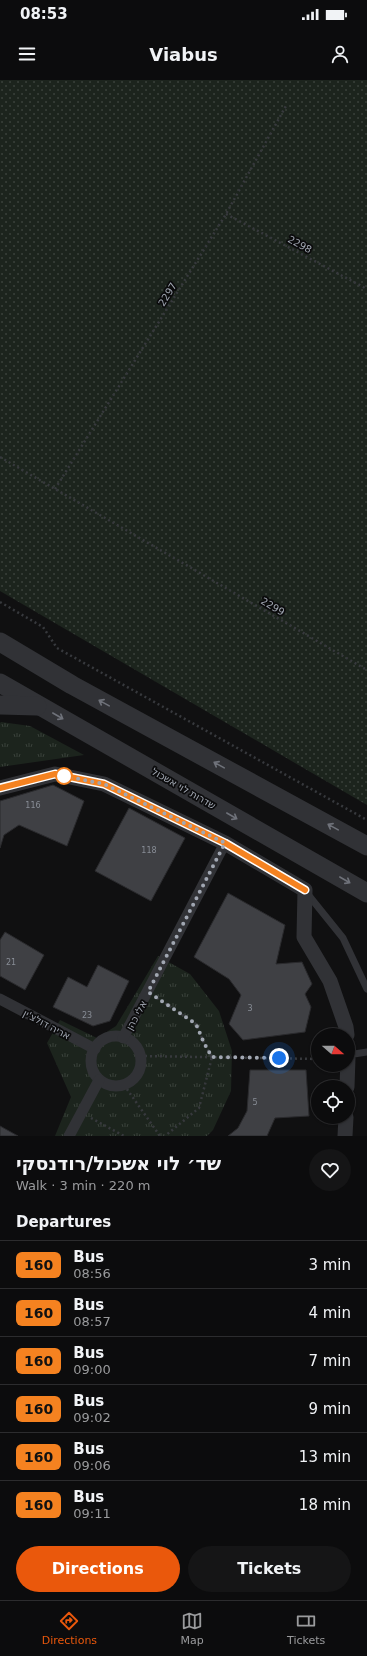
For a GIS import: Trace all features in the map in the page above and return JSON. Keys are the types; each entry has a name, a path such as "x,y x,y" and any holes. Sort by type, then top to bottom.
{"street":[{"path":"0,642 72,685 367,846"},
{"name":"שדרות לוי אשכול","path":"0,683 367,893"},
{"path":"0,705 41,706"},
{"path":"0,788 55,774 104,784 225,843 305,890 304,937 330,981 346,1028"},
{"name":"אלי כהן","path":"123,1038 225,843"},
{"name":"אריה דולצ'ין","path":"0,999 94,1049"},
{"path":"110,1037 128,1040 137,1048 140,1056 138,1073 134,1079 124,1085 109,1086 99,1080 92,1069 91,1060 94,1049 102,1041 110,1037"},
{"path":"69,1136 99,1080"},
{"path":"345,1136 346,1124"}],"lane":[{"path":"305,890 343,938 367,989"},
{"path":"355,1054 367,1052"}],"path":[{"name":"2297","path":"55,489 226,214 287,104"},
{"name":"2298","path":"226,214 367,289"},
{"path":"0,457 55,489"},
{"name":"2299","path":"55,489 367,670"},
{"path":"0,602 43,627 57,648 367,820"},
{"path":"148,992 196,1024 212,1057 199,1108 165,1136"},
{"path":"140,1056 311,1059"},
{"path":"124,1085 160,1136"},
{"path":"81,1112 124,1136"}],"green space":[{"path":"0,80 367,80 367,805 0,591"},
{"path":"1,722 30,726 84,755 0,767"},
{"path":"158,956 190,974 219,1011 232,1051 231,1091 213,1130 207,1136 55,1136 71,1097 47,1043 60,1020 97,1038 116,1026"}],"building":[{"path":"53,785 84,801 67,846 19,825 4,835 0,848 0,801"},
{"path":"129,808 185,838 151,901 95,871"},
{"path":"228,893 285,925 276,964 302,962 312,984 305,994 311,1007 305,1032 243,1040 229,1024 241,995 229,979 194,957"},
{"path":"5,932 44,955 25,990 0,976 0,940"},
{"path":"98,965 129,981 110,1021 93,1026 53,1007 68,977 87,987"},
{"path":"250,1070 306,1070 309,1116 275,1118 267,1136 228,1136 238,1128 247,1111"},
{"path":"0,1126 18,1136 0,1136"}],"bus line":[{"name":"160","path":"0,788 55,774 104,784 225,843 305,890"}],"route":[{"path":"64,776 104,784 225,843 148,992 196,1024 212,1057 279,1058"}]}
